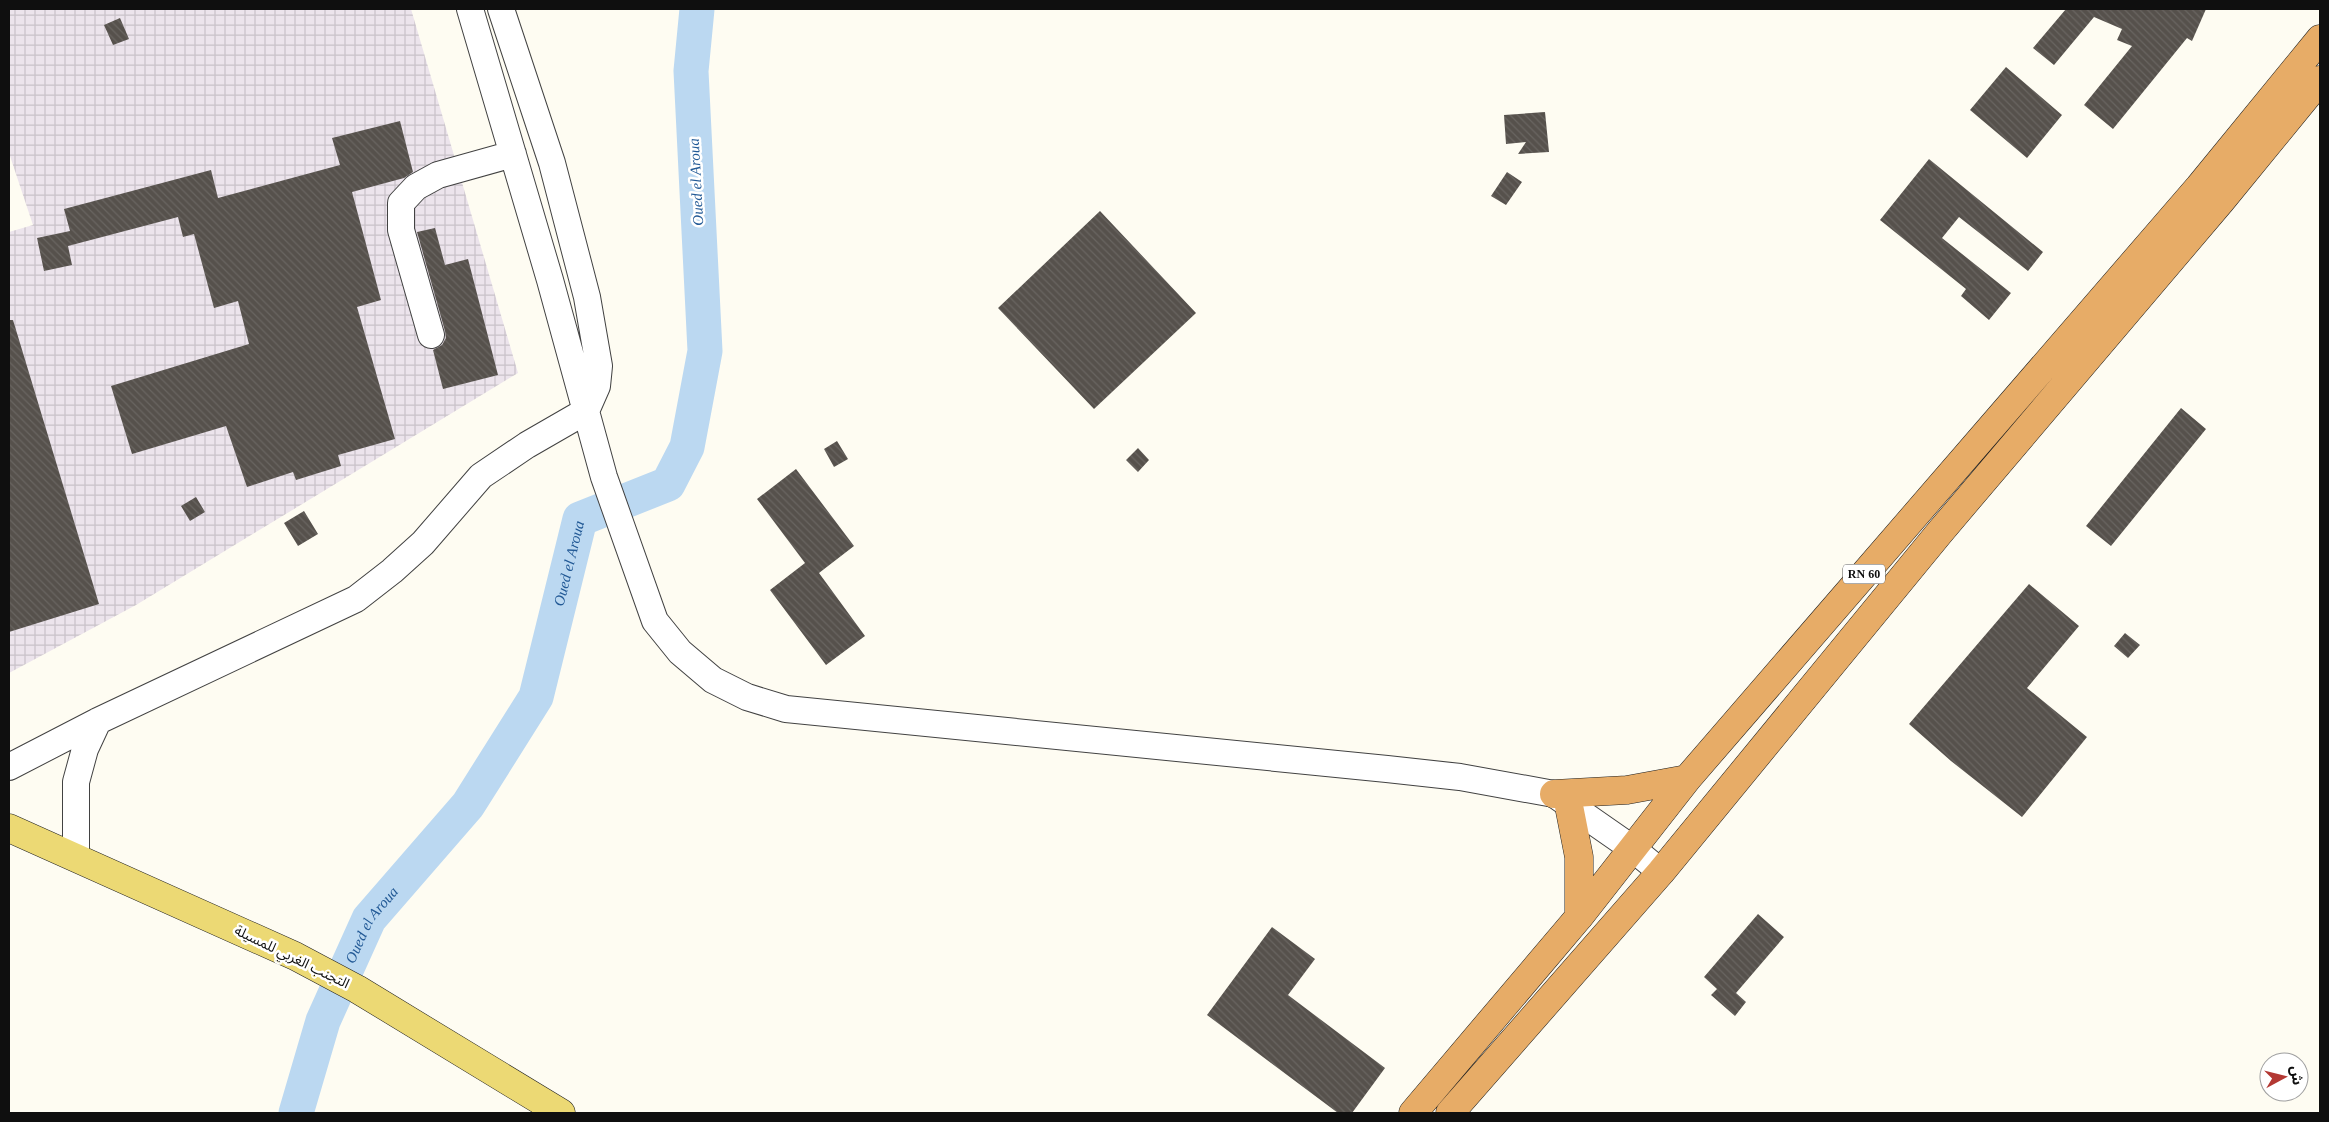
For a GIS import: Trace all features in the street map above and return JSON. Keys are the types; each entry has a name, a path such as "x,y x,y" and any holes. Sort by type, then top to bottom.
{"highway":[{"name":"RN 60","path":"1413,1113 1579,917 1687,779 2192,194 2320,39"},
{"name":"RN 60","path":"1450,1113 1661,872 1940,532 2221,201 2320,80"},
{"path":"1579,917 1579,857 1561,800 1687,779"}],"main road":[{"name":"التجنب الغربي للمسيلة","path":"9,828 295,956 348,984 561,1113"}],"street":[{"path":"470,9 516,164 604,477 617,516 655,621 680,652 712,680 747,696 786,709 1460,777 1561,800 1633,849 1661,872"},
{"path":"9,767 98,722 356,599 392,571 423,543 481,476 527,445 586,411 597,386 599,366 587,297 552,163 500,9"},
{"path":"480,46 509,35"},
{"path":"432,334 402,230 401,203 416,187 438,175 516,164 552,163"},
{"path":"76,858 76,782 85,749 98,722"}],"shaded area":[{"path":"9,9 411,9 518,373 136,605 9,673 9,232 33,225 9,153"}],"building":[{"path":"2066,9 2206,9 2192,41 2187,38 2113,129 2084,105 2132,46 2117,40 2122,29 2094,17 2054,65 2033,48"},
{"path":"120,18 129,39 113,45 104,25"},
{"path":"2006,67 2062,115 2027,158 1970,110"},
{"path":"1545,112 1549,152 1518,154 1526,142 1506,144 1504,115"},
{"path":"400,121 413,172 404,178 352,192 381,300 357,307 395,439 338,455 341,466 296,480 293,472 247,487 226,426 132,454 111,386 249,344 238,301 214,308 194,234 183,237 178,217 68,246 72,265 44,271 37,238 70,231 64,209 211,170 218,198 340,165 332,138"},
{"path":"1929,159 2043,252 2028,271 1959,217 1942,238 2011,293 1989,320 1961,296 1966,289 1880,220"},
{"path":"1507,172 1522,182 1506,205 1491,196"},
{"path":"1100,211 1196,313 1094,409 998,308"},
{"path":"435,228 445,265 468,259 498,375 443,389 433,350 442,345 446,338 445,331 417,232"},
{"path":"9,320 13,320 99,604 9,632"},
{"path":"2181,408 2206,429 2111,546 2086,526"},
{"path":"837,441 848,459 834,467 824,449"},
{"path":"1138,448 1149,460 1138,472 1126,460"},
{"path":"796,469 854,546 819,573 865,636 826,665 770,590 805,563 757,499"},
{"path":"196,497 205,512 190,521 181,506"},
{"path":"304,511 318,534 298,546 284,523"},
{"path":"2029,584 2079,626 2027,688 2087,737 2022,817 1951,761 1909,724"},
{"path":"2125,633 2140,645 2128,658 2114,646"},
{"path":"1758,914 1784,937 1736,993 1746,1002 1735,1016 1711,995 1717,989 1704,977"},
{"path":"1272,927 1315,959 1288,995 1385,1068 1352,1113 1338,1113 1207,1015"}],"waterway":[{"name":"Oued el Aroua","path":"296,1113 323,1021 369,919 468,805 536,697 580,519 668,484 687,447 705,351 691,71 697,9"}]}
